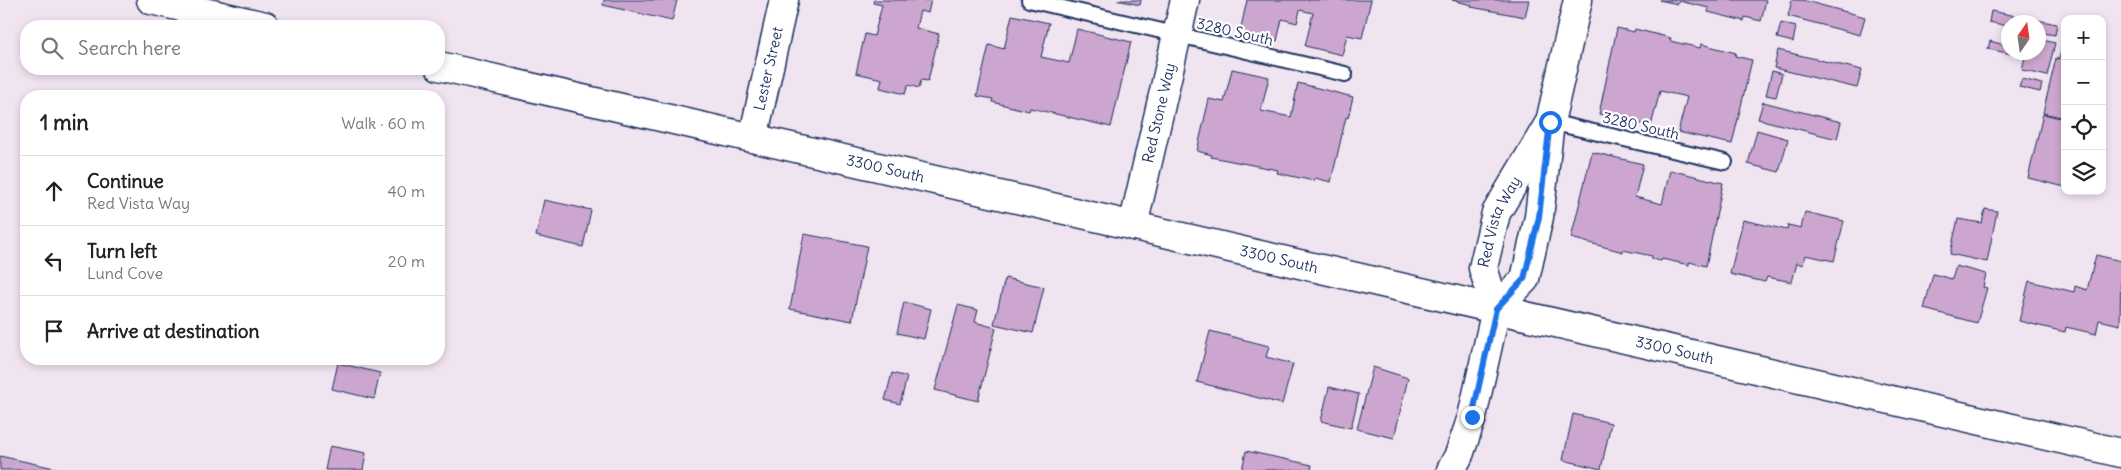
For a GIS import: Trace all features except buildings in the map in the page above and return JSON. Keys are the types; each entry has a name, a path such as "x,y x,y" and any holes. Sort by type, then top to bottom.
{"street":[{"path":"151,0 239,20"},
{"name":"Lester Street","path":"753,138 784,0"},
{"name":"Red Stone Way","path":"1133,226 1185,0"},
{"name":"Red Vista Way","path":"1550,122 1496,212 1483,268 1496,309 1524,279 1539,217 1550,122 1578,0"},
{"name":"3300 South","path":"445,67 2121,453"},
{"path":"1451,470 1459,455 1472,417 1496,309"}],"lane":[{"name":"3280 South","path":"1029,0 1345,74"},
{"name":"3280 South","path":"1550,122 1725,162"}],"route":[{"path":"1472,417 1496,309 1524,279 1539,217 1550,122"}]}
